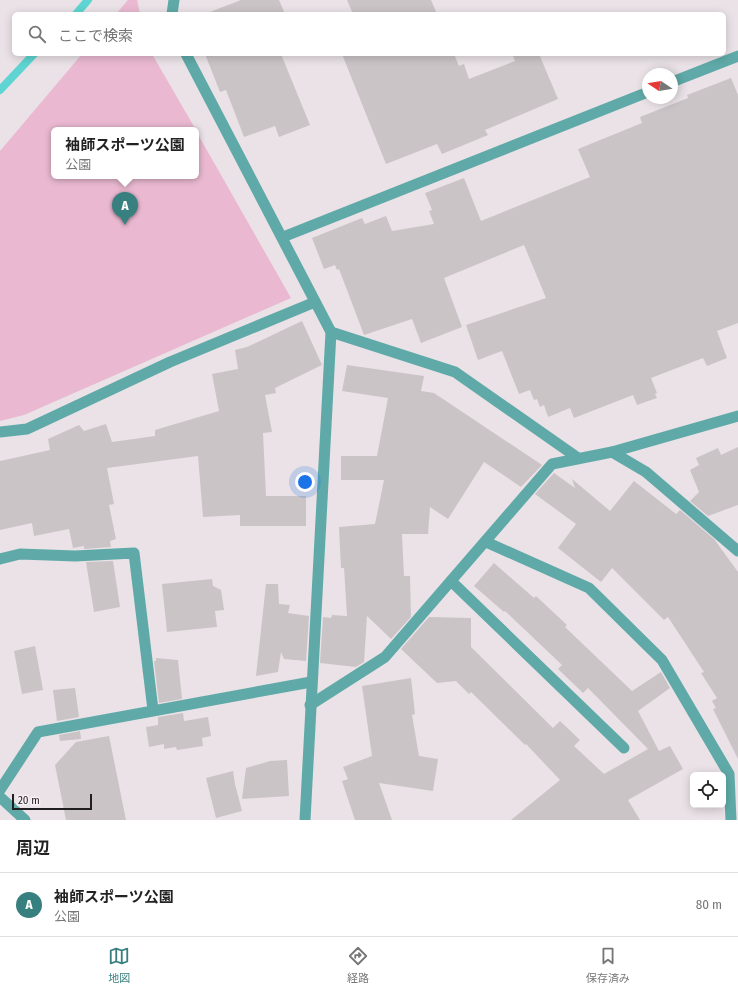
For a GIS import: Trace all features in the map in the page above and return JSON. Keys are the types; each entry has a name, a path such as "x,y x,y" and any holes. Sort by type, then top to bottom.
{"street":[{"path":"172,12 174,0"},
{"path":"187,56 331,332 311,682 305,820"},
{"path":"678,80 738,56"},
{"path":"282,237 642,94"},
{"path":"0,432 27,429 170,362 315,302"},
{"path":"331,332 455,372 578,458"},
{"path":"310,705 384,657 486,542 552,464 612,452 738,416"},
{"path":"612,452 646,472 738,550"},
{"path":"486,542 589,588 662,660 729,774 731,820"},
{"path":"0,559 20,554 75,556 134,553 153,710"},
{"path":"451,581 624,748"},
{"path":"0,790 38,732 311,682"},
{"path":"0,797 24,820"}],"shaded area":[{"path":"128,0 137,0 140,12 118,12"},
{"path":"80,56 153,56 194,127 51,127 51,179 199,179 199,136 291,298 24,415 0,421 0,151"}],"building":[{"path":"241,0 279,0 284,12 210,12"},
{"path":"347,0 431,0 436,12 352,12"},
{"path":"206,56 282,56 310,125 279,137 275,126 244,137 226,90 220,92"},
{"path":"343,56 455,56 459,66 464,64 469,79 515,61 513,56 540,56 558,99 485,130 488,135 442,154 437,144 386,164"},
{"path":"731,78 738,95 738,323 717,331 727,358 707,366 703,358 651,378 657,393 655,394 657,398 637,405 633,395 574,418 570,408 548,417 544,405 540,407 537,399 534,400 530,390 519,394 502,351 478,360 466,325 546,298 524,245 444,278 462,327 421,343 412,319 364,335 339,269 337,270 335,265 324,269 312,238 362,218 365,224 386,216 392,231 434,224 429,211 432,210 425,193 464,178 481,221 590,177 578,149 642,123 640,117 673,104 678,104 678,102 688,98 687,95"},
{"path":"302,321 322,365 275,388 276,393 265,395 272,432 263,433 266,496 306,496 306,526 240,526 240,515 203,517 198,456 107,468 114,504 109,505 116,539 110,541 111,547 84,549 84,546 73,548 69,529 34,536 32,523 0,530 0,461 50,450 48,439 79,425 84,431 106,424 112,442 155,436 155,430 219,411 212,374 238,369 235,350 247,347"},
{"path":"347,365 424,376 421,391 434,393 542,465 521,487 484,462 448,519 430,507 428,534 402,534 404,576 410,576 411,617 391,639 367,616 364,662 356,667 320,663 323,617 331,618 332,615 347,616 344,568 341,568 339,527 375,524 384,480 341,480 341,456 377,456 388,398 342,391"},
{"path":"738,447 738,505 708,516 690,501 699,492 690,470 699,465 696,458 718,448 721,455"},
{"path":"554,473 575,488 572,479 610,511 634,481 676,514 680,510 714,539 738,572 738,759 713,709 716,708 712,701 717,698 701,673 704,672 668,617 664,620 612,568 601,582 558,548 576,524 535,494"},
{"path":"113,561 120,607 94,612 86,562"},
{"path":"494,563 534,598 536,596 567,625 565,627 632,691 661,672 670,688 638,711 659,751 670,746 683,769 628,800 640,820 511,820 560,780 526,744 525,745 471,692 469,694 456,681 437,683 401,649 429,617 471,618 471,647 553,728 560,721 580,740 574,746 604,774 648,749 588,688 583,693 558,669 562,665 505,611 504,612 474,586"},
{"path":"212,579 213,586 221,590 224,610 215,611 217,627 167,632 162,584"},
{"path":"266,584 278,584 279,604 290,605 288,613 309,616 306,661 284,659 281,652 278,672 256,676"},
{"path":"35,646 43,690 22,694 14,651"},
{"path":"156,658 178,660 182,699 159,703 154,661 156,661"},
{"path":"411,678 415,714 412,715 419,756 438,759 433,791 379,783 392,820 355,820 342,781 348,779 343,767 372,756 362,686"},
{"path":"75,688 79,717 57,721 53,690"},
{"path":"183,713 184,721 208,717 211,736 202,738 203,746 177,750 176,747 164,749 164,744 149,747 146,727 158,725 158,717"},
{"path":"80,731 81,739 60,741 59,735"},
{"path":"109,736 126,820 66,820 55,765 76,742"},
{"path":"287,760 289,796 242,799 246,768 270,761"},
{"path":"233,771 242,811 216,818 206,778"}],"waterway":[{"path":"78,12 88,0"},
{"path":"0,90 32,56"}],"place":[{"name":"袖師スポーツ公園","path":"125,225"}]}
